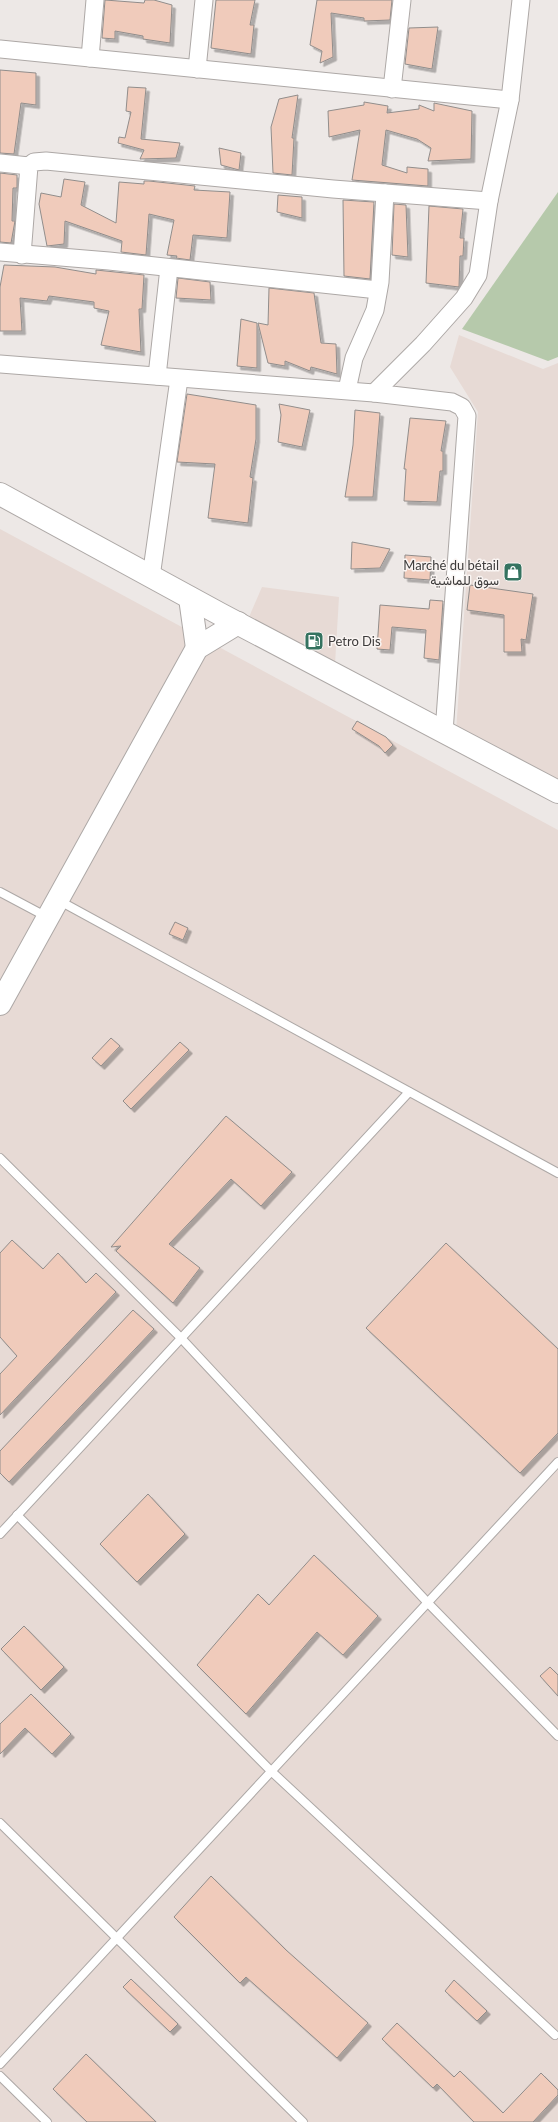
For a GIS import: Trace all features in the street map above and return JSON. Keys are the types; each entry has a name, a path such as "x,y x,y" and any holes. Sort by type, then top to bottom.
{"main road":[{"path":"0,494 190,598 558,792"},
{"path":"190,598 197,648"},
{"path":"0,1004 197,648 238,623"}],"street":[{"path":"90,58 95,0"},
{"path":"197,69 204,0"},
{"path":"392,89 402,0"},
{"path":"374,393 423,344 472,288 478,275 489,201 510,100 521,0"},
{"path":"0,49 510,100"},
{"path":"0,163 29,166 34,162 46,161 385,193 489,201"},
{"path":"22,255 29,166"},
{"path":"347,390 354,358 375,310 378,290 385,193"},
{"path":"0,252 378,290"},
{"path":"157,376 169,268"},
{"path":"0,364 179,379 214,379 347,390 452,402 462,407 467,416 444,732"},
{"path":"151,576 179,379"}],"lane":[{"path":"0,892 53,909 409,1092 558,1173"},
{"path":"0,1534 409,1092"},
{"path":"0,1158 181,1338 428,1603 558,1736"},
{"path":"0,2064 558,1462"},
{"path":"17,1515 271,1771 555,2035"},
{"path":"0,1823 303,2122"},
{"path":"0,2076 47,2122"}],"shaded area":[{"name":"Marché du bétail سوق للماشية","path":"459,335 543,369 558,363 558,788 456,732 478,412 450,367"},
{"path":"0,529 558,830 558,2122 0,2122"},
{"name":"Petro Dis","path":"262,587 339,597 335,664 249,617"}],"green space":[{"path":"558,192 558,357 548,361 462,329"}],"building":[{"path":"105,0 144,3 145,0 154,0 172,5 170,43 143,39 143,36 115,31 115,39 102,38"},
{"path":"216,0 255,0 250,25 254,25 251,54 211,48"},
{"path":"317,0 392,0 390,20 364,21 364,18 331,13 333,57 320,63 322,51 310,45"},
{"path":"438,27 432,69 405,64 409,28"},
{"path":"0,70 36,73 36,105 21,103 14,154 0,153"},
{"path":"128,87 146,88 141,139 180,143 176,158 140,159 144,150 118,143 119,137 125,138 131,112 126,111"},
{"path":"298,95 292,138 294,138 292,175 273,173 271,127 279,99"},
{"path":"364,102 388,106 387,113 419,109 419,105 434,111 434,103 472,111 471,159 428,161 431,148 417,139 386,130 382,165 407,173 407,167 428,169 428,186 352,180 360,130 329,137 328,111 364,105"},
{"path":"219,148 241,153 239,170 221,165"},
{"path":"0,173 17,175 17,188 13,188 12,221 15,221 11,243 0,242"},
{"path":"64,179 85,182 81,205 116,223 119,182 144,184 144,181 149,181 195,186 194,190 230,192 227,238 193,235 190,260 176,258 177,256 167,255 174,220 149,214 146,255 121,252 122,241 65,221 64,244 47,246 39,204 41,193 61,197"},
{"path":"278,195 302,197 302,218 277,212"},
{"path":"343,200 374,202 370,279 344,276"},
{"path":"394,204 406,205 408,257 392,255"},
{"path":"429,206 463,209 460,238 464,238 463,256 460,256 459,287 426,283"},
{"path":"4,265 55,267 96,274 96,270 144,275 142,309 139,309 141,352 101,345 109,311 94,308 94,302 49,296 47,301 20,298 22,331 0,331 0,287"},
{"path":"178,278 210,282 211,300 176,298"},
{"path":"269,288 314,293 321,343 336,344 337,374 311,367 310,371 285,361 285,366 268,363 258,323 268,325"},
{"path":"241,319 257,323 257,368 237,366"},
{"path":"187,394 256,405 256,439 250,477 253,478 248,523 208,518 215,464 177,462"},
{"path":"279,404 310,410 302,447 278,442 281,415"},
{"path":"355,410 380,413 373,497 345,497 353,445"},
{"path":"410,418 446,421 441,451 443,451 443,471 440,471 437,502 404,501 406,469 404,469"},
{"path":"352,542 390,549 380,568 351,569"},
{"path":"405,555 431,557 430,580 404,578"},
{"path":"470,585 533,594 526,640 521,639 522,652 504,652 504,615 467,610"},
{"path":"430,600 443,601 439,660 424,658 426,630 392,627 390,650 377,649 380,605 429,609"},
{"path":"357,721 386,737 393,745 385,753 379,746 352,729"},
{"path":"175,922 188,928 183,940 169,934"},
{"path":"111,1038 120,1046 101,1066 92,1058"},
{"path":"180,1042 189,1050 131,1109 123,1101"},
{"path":"226,1116 292,1172 261,1206 231,1179 169,1244 200,1268 173,1303 116,1251 121,1246 111,1247"},
{"path":"12,1240 43,1269 58,1253 86,1283 96,1273 116,1292 0,1415 0,1374 17,1356 0,1337 0,1253"},
{"path":"446,1243 558,1349 558,1433 520,1473 366,1328"},
{"path":"133,1310 154,1329 9,1482 0,1473 0,1451"},
{"path":"148,1494 185,1534 137,1582 100,1544"},
{"path":"314,1555 378,1616 343,1655 317,1632 246,1714 197,1665 258,1594 269,1605"},
{"path":"24,1626 64,1667 41,1690 1,1649"},
{"path":"550,1667 558,1675 558,1696 540,1676"},
{"path":"31,1694 71,1734 52,1754 25,1728 0,1754 0,1724"},
{"path":"211,1876 286,1950 368,2023 337,2058 246,1977 240,1983 174,1917"},
{"path":"131,1979 178,2024 170,2032 123,1987"},
{"path":"454,1980 487,2011 477,2021 445,1991"},
{"path":"397,2023 454,2077 460,2071 503,2113 541,2073 558,2090 558,2095 533,2122 474,2122 437,2084 433,2088 382,2039"},
{"path":"86,2054 156,2122 87,2122 53,2089"}],"place":[{"name":"Marché du bétail سوق للماشية","path":"513,572"},
{"name":"Petro Dis","path":"314,641"}]}
